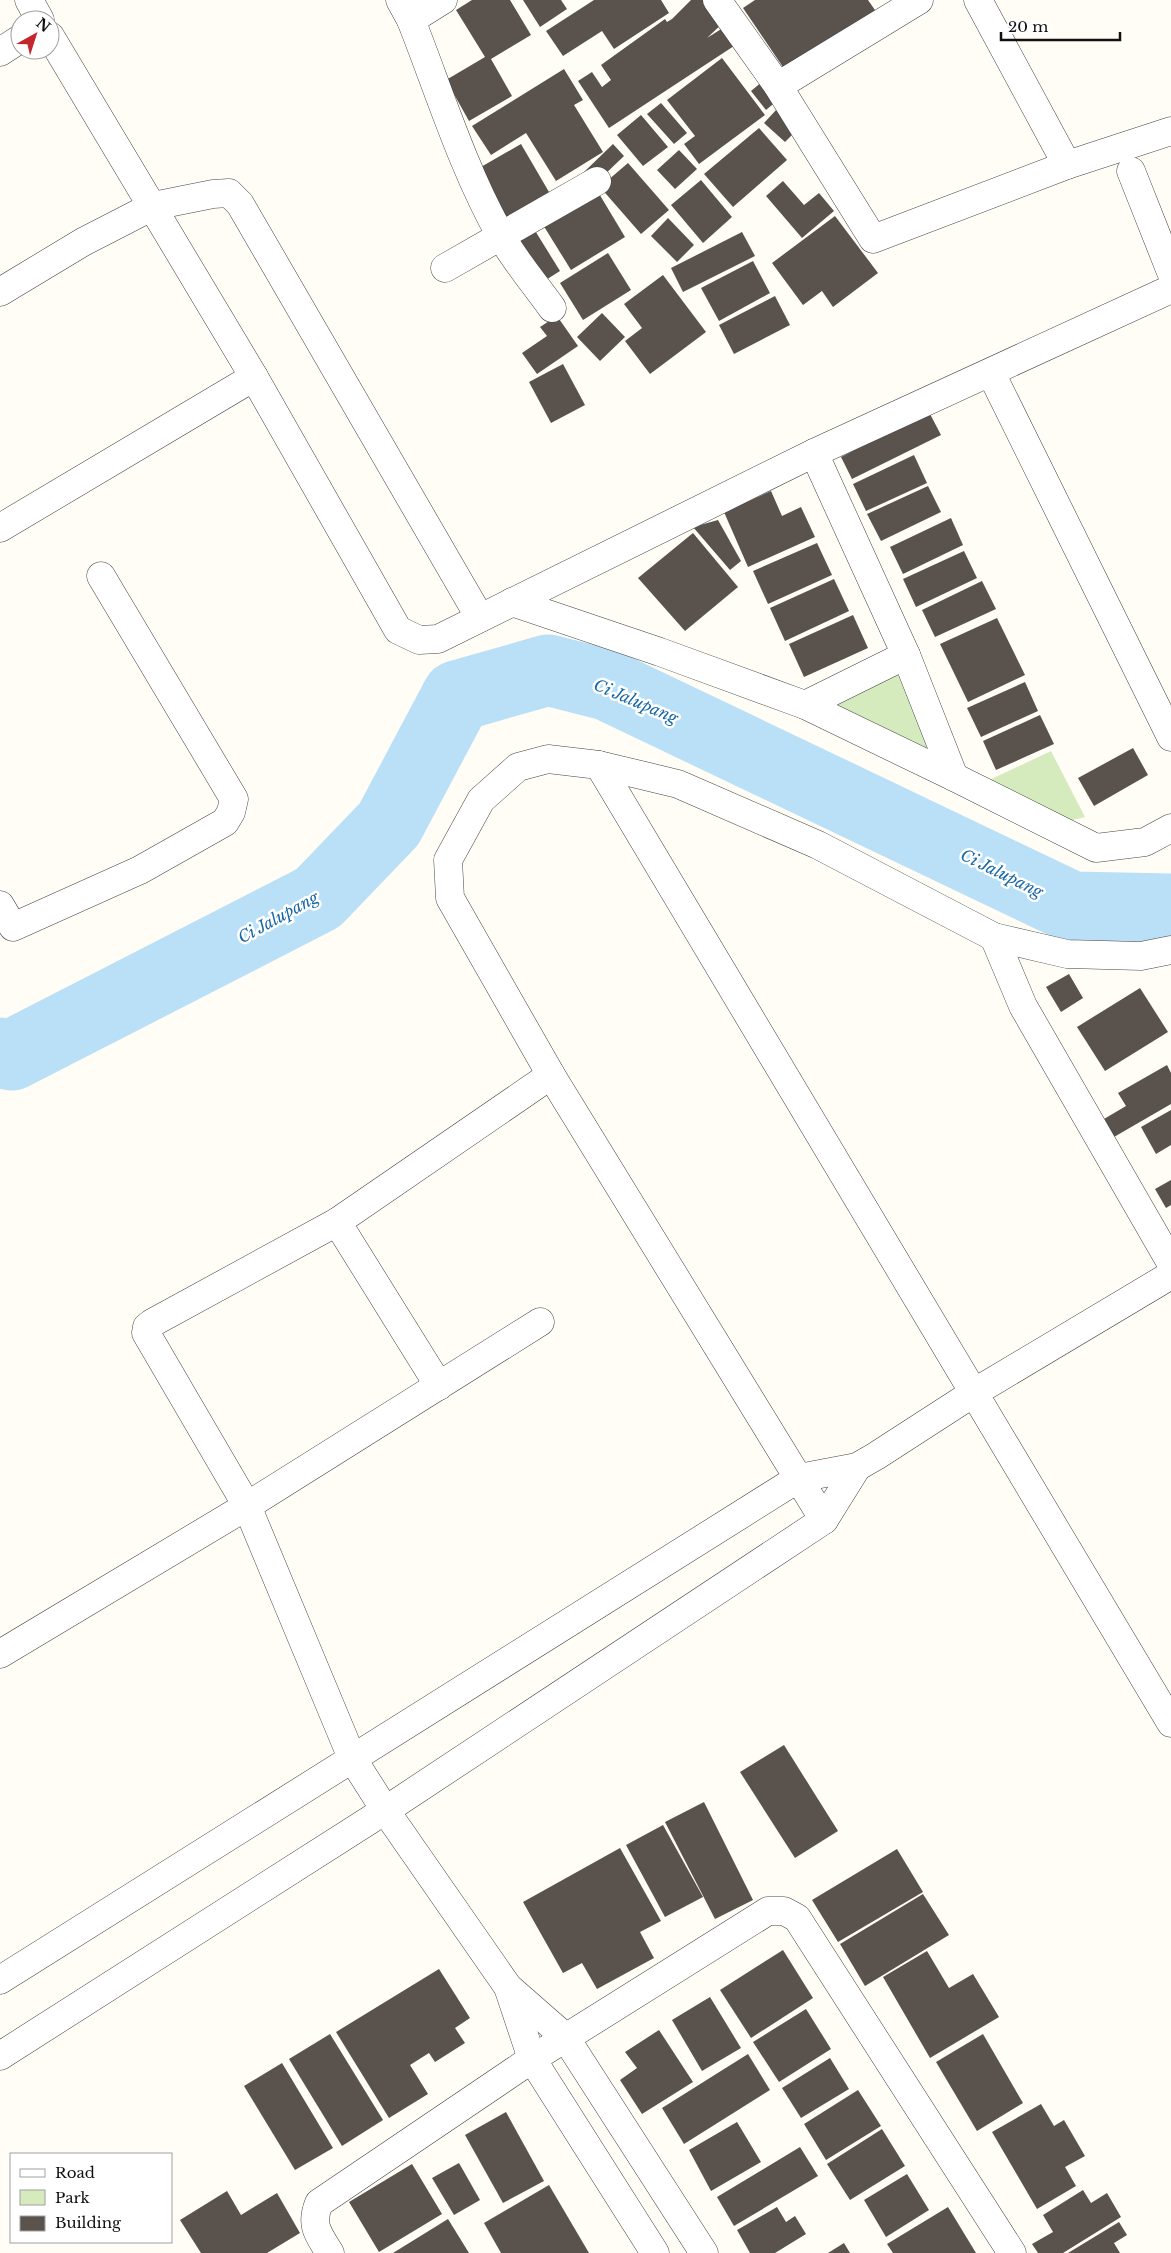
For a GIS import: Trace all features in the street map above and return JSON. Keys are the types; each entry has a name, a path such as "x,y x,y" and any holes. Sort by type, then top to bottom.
{"street":[{"path":"443,0 406,10 471,173 501,237 552,308"},
{"path":"717,0 778,86 873,239 1067,165 1171,131"},
{"path":"778,86 920,0"},
{"path":"978,0 1067,165"},
{"path":"60,53 254,377 398,630 418,640 438,639 814,453 992,373 1171,289"},
{"path":"1131,172 1171,272"},
{"path":"445,268 597,181"},
{"path":"0,292 83,242 152,206 213,194 229,193 240,204 480,618"},
{"path":"992,373 1171,737"},
{"path":"0,528 254,377"},
{"path":"814,453 906,655 954,777"},
{"path":"4,920 140,870 224,822 231,812 234,800 101,576"},
{"path":"512,602 660,652 805,705 1096,848 1146,842 1171,828"},
{"path":"805,705 906,655"},
{"path":"824,1520 800,1478 551,1075 450,898 448,860 481,800 518,767 548,759 599,765 687,788 818,845 994,937 1067,954 1142,956 1171,950"},
{"path":"599,765 1171,1723"},
{"path":"994,937 1023,1006 1171,1263"},
{"path":"551,1075 337,1222 166,1315 147,1327 146,1333 247,1506 352,1758 385,1810 508,1987 565,2037 704,2253"},
{"path":"337,1222 439,1386"},
{"path":"0,1980 800,1478 857,1467 975,1392 1171,1275"},
{"path":"0,1654 247,1506 540,1322"},
{"path":"0,2056 385,1810 824,1520 857,1467"},
{"path":"330,2253 318,2233 313,2217 319,2203 565,2037 768,1911 784,1911 797,1918 1012,2253"},
{"path":"508,1987 532,2059 655,2253"}],"green space":[{"path":"902,664 941,760 819,704"},
{"path":"1051,751 1085,817 1061,823 985,782"}],"building":[{"path":"472,0 510,0 531,35 491,59 512,96 469,121 446,80 485,57 456,10"},
{"path":"523,0 561,0 567,9 540,27"},
{"path":"594,0 661,0 669,13 614,49 602,31 563,56 546,31"},
{"path":"691,0 705,0 725,21 707,38 726,26 737,44 609,128 578,81 592,72 602,87 611,80 601,65 665,19 667,22 672,19"},
{"path":"755,0 868,0 877,13 787,73 743,8"},
{"path":"722,58 765,115 699,164 684,144 695,136 667,100"},
{"path":"564,69 583,100 574,105 603,152 556,181 526,133 491,155 472,126"},
{"path":"763,81 778,100 766,110 751,91"},
{"path":"661,103 687,133 674,144 647,114"},
{"path":"777,109 798,129 785,142 764,123"},
{"path":"641,115 668,147 643,166 617,135"},
{"path":"759,128 787,160 733,207 704,174"},
{"path":"521,144 549,192 562,185 507,227 474,171"},
{"path":"613,144 624,156 601,178 583,173"},
{"path":"679,150 697,169 675,189 657,170"},
{"path":"628,163 669,210 641,234 600,187"},
{"path":"701,180 732,217 703,243 671,205"},
{"path":"783,181 804,205 819,193 834,211 802,238 766,196"},
{"path":"595,187 625,237 571,270 540,220"},
{"path":"835,216 878,273 833,307 822,291 803,305 772,263"},
{"path":"668,218 694,245 677,262 651,236"},
{"path":"534,229 560,271 541,283 515,240"},
{"path":"742,232 755,256 683,292 671,268"},
{"path":"608,253 631,290 583,320 560,283"},
{"path":"753,261 770,293 719,321 701,288"},
{"path":"663,275 706,332 650,374 625,341 642,328 624,304"},
{"path":"775,296 790,325 734,354 719,325"},
{"path":"602,313 625,337 600,361 577,337"},
{"path":"557,316 578,346 537,374 522,353 547,336 540,327"},
{"path":"563,364 585,405 551,423 529,382"},
{"path":"929,412 941,435 852,479 841,457"},
{"path":"914,455 927,483 866,511 853,484"},
{"path":"928,486 941,512 881,541 867,514"},
{"path":"771,491 782,516 801,507 815,537 748,567 724,512"},
{"path":"951,518 963,545 903,574 890,547"},
{"path":"718,520 741,561 730,570 693,527"},
{"path":"693,533 738,587 685,631 638,578"},
{"path":"817,543 832,575 768,604 753,571"},
{"path":"964,551 977,578 916,607 903,579"},
{"path":"834,579 849,611 785,641 770,608"},
{"path":"982,581 996,609 935,637 922,610"},
{"path":"853,615 868,648 804,677 789,644"},
{"path":"997,618 1025,675 968,702 940,644"},
{"path":"1025,682 1038,711 981,737 967,708"},
{"path":"1040,715 1054,744 996,770 983,741"},
{"path":"1133,748 1148,775 1094,806 1078,778"},
{"path":"1069,974 1083,998 1061,1012 1046,987"},
{"path":"1140,988 1168,1032 1105,1071 1077,1027"},
{"path":"1167,1065 1171,1073 1171,1104 1114,1137 1104,1119 1126,1106 1118,1093"},
{"path":"1171,1110 1171,1145 1156,1154 1141,1127"},
{"path":"1171,1180 1171,1205 1166,1208 1155,1189"},
{"path":"784,1745 838,1831 795,1858 740,1772"},
{"path":"704,1802 753,1900 715,1919 665,1822"},
{"path":"663,1825 703,1897 665,1917 626,1845"},
{"path":"620,1848 661,1921 640,1932 654,1958 597,1989 582,1963 563,1973 523,1902"},
{"path":"897,1849 923,1892 838,1942 812,1900"},
{"path":"923,1894 949,1935 865,1986 840,1944"},
{"path":"783,1950 813,1998 751,2038 720,1990"},
{"path":"927,1951 949,1988 973,1974 999,2017 930,2058 883,1977"},
{"path":"439,1969 470,2018 455,2028 465,2043 435,2062 429,2053 410,2065 428,2094 389,2118 336,2032"},
{"path":"710,1997 741,2048 702,2071 672,2020"},
{"path":"806,2009 831,2049 779,2082 753,2042"},
{"path":"659,2030 693,2082 642,2114 620,2080 637,2068 625,2052"},
{"path":"330,2034 383,2120 342,2146 289,2059"},
{"path":"983,2034 1023,2103 977,2131 936,2062"},
{"path":"748,2054 770,2090 684,2144 662,2108"},
{"path":"830,2058 849,2089 801,2118 782,2088"},
{"path":"282,2063 333,2148 295,2170 244,2086"},
{"path":"858,2090 881,2126 826,2160 804,2124"},
{"path":"1041,2104 1054,2126 1064,2120 1085,2156 1065,2167 1076,2186 1037,2209 992,2132"},
{"path":"506,2112 544,2181 503,2203 465,2135"},
{"path":"737,2122 761,2162 711,2191 689,2150"},
{"path":"882,2129 905,2166 850,2200 827,2164"},
{"path":"800,2147 818,2176 734,2226 717,2197"},
{"path":"459,2163 480,2200 454,2215 432,2178"},
{"path":"412,2164 442,2214 379,2252 349,2202"},
{"path":"907,2174 929,2210 886,2237 864,2200"},
{"path":"549,2185 589,2253 501,2253 484,2223"},
{"path":"1083,2190 1091,2203 1107,2193 1121,2217 1063,2253 1038,2253 1032,2244 1053,2232 1043,2215"},
{"path":"227,2191 241,2215 277,2193 300,2233 267,2253 201,2253 180,2220"},
{"path":"777,2207 786,2222 795,2216 806,2234 775,2253 750,2253 737,2230"},
{"path":"948,2207 976,2253 893,2253 887,2244"},
{"path":"448,2219 469,2253 393,2253"},
{"path":"1119,2222 1127,2235 1114,2243 1120,2253 1068,2253"},
{"path":"844,2243 850,2253 828,2253"}],"waterway":[{"name":"Ci Jalupang","path":"0,1053 12,1055 318,898 389,824 457,696 548,670 607,685 1072,907 1171,909"}]}
